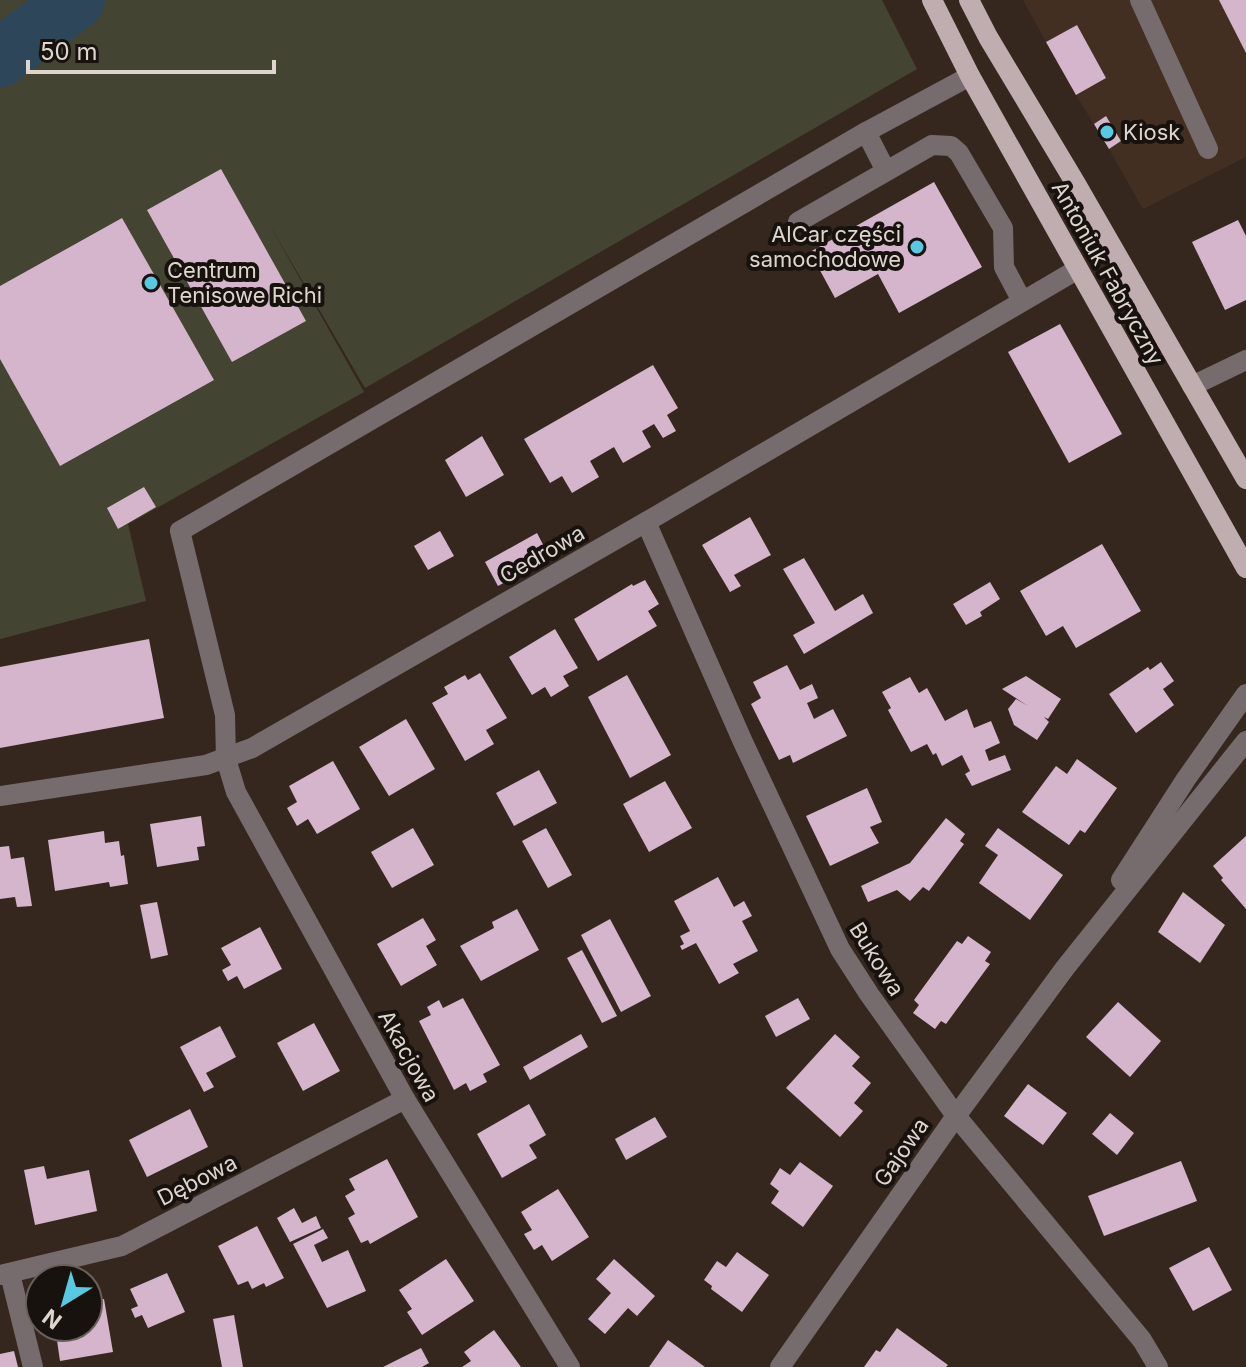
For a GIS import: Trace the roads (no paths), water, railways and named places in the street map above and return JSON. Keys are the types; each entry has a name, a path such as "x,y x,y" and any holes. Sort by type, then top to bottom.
{"main road":[{"name":"Antoniuk Fabryczny","path":"932,0 970,76 1246,568"},
{"name":"Antoniuk Fabryczny","path":"969,0 1246,479"}],"street":[{"path":"1140,0 1208,149"},
{"path":"886,171 866,132 970,76"},
{"name":"Akacjowa","path":"570,1367 405,1099 236,792 226,759 225,715 180,531 866,132"},
{"path":"798,222 932,145 951,146 959,153 1003,228 1004,267 1022,301"},
{"name":"Cedrowa","path":"0,796 206,765 270,738 1078,269"},
{"path":"1192,386 1246,360"},
{"name":"Bukowa","path":"646,522 749,755 840,949 956,1116 1142,1340 1158,1367"},
{"name":"Gajowa","path":"1065,968 1186,779 1246,694"},
{"name":"Gajowa","path":"780,1367 956,1116 1065,968 1246,741"},
{"name":"Dębowa","path":"5,1274 122,1246 405,1099"},
{"path":"5,1274 33,1367"}],"waterway":[{"path":"0,58 76,0"}],"place":[{"name":"Kiosk","path":"1107,132"},
{"name":"AlCar części samochodowe","path":"917,247"},
{"name":"Centrum Tenisowe Richi","path":"151,283"}]}
